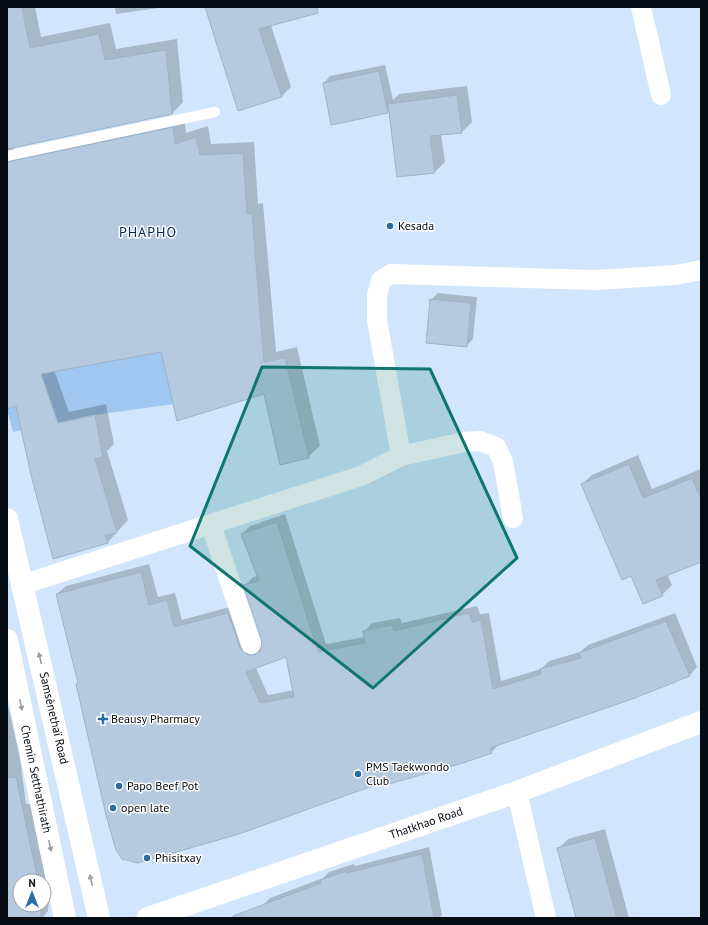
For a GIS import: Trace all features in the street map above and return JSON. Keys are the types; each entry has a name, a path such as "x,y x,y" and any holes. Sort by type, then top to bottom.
{"main road":[{"name":"Samsènethaï Road","path":"7,519 21,585 35,635 99,918"},
{"name":"Chemin Setthathirath","path":"7,640 65,918"},
{"name":"Thatkhao Road","path":"148,918 517,792 701,722"}],"street":[{"path":"641,7 661,95"},
{"path":"401,456 377,320 376,296 382,280 391,274 595,280 676,275 701,270"},
{"path":"21,585 361,476 401,456 464,442 480,441 496,447 503,461 513,518"},
{"path":"211,525 251,644"},
{"path":"517,792 546,918"}],"lane":[{"path":"7,156 216,112"}],"highlighted area":[{"path":"262,367 430,369 517,558 373,688 190,546"}],"shaded area":[{"path":"161,352 174,404 95,415 13,432 7,409 49,397 38,366"}],"building":[{"path":"7,7 22,7 30,48 99,34 105,60 166,50 172,114 7,149"},
{"path":"205,7 317,7 318,13 259,29 282,97 238,111"},
{"path":"379,71 388,113 331,125 323,83"},
{"path":"457,95 462,133 430,136 435,173 397,177 388,104"},
{"path":"173,127 175,144 196,137 200,155 243,153 247,214 252,214 264,362 285,358 309,458 280,465 264,394 177,421 161,352 41,374 58,423 95,415 103,457 95,459 117,533 105,535 108,543 53,559 31,475 16,406 7,409 7,162"},
{"path":"430,299 471,303 467,347 426,343"},
{"path":"629,464 643,498 692,478 701,499 701,562 656,580 663,596 643,604 631,576 622,580 581,484"},
{"path":"277,522 318,652 365,643 363,631 392,625 394,631 469,613 472,622 481,620 493,689 541,674 540,669 581,658 579,653 666,621 690,676 635,698 490,748 492,753 463,763 389,784 389,780 239,834 138,863 122,859 116,850 106,815 76,684 78,683 56,594 141,572 149,605 167,600 174,627 228,613 240,648 248,655 254,655 260,651 262,641 243,585 259,581 241,534","holes":["286,657 294,697 260,703 246,672"]},
{"path":"16,777 36,873 12,873 12,913 41,913 41,918 7,918 7,778"},
{"path":"595,838 617,918 576,918 557,848"},
{"path":"422,854 434,918 234,918 233,916 321,883 320,880 347,871 347,873"}],"place":[{"name":"Kesada","path":"390,226"},
{"name":"Beausy Pharmacy","path":"103,719"},
{"name":"PMS Taekwondo Club","path":"358,774"},
{"name":"Papo Beef Pot","path":"119,786"},
{"name":"open late","path":"113,808"},
{"name":"Phisitxay","path":"147,858"}],"district":[{"name":"PHAPHO","path":"148,232"}]}
